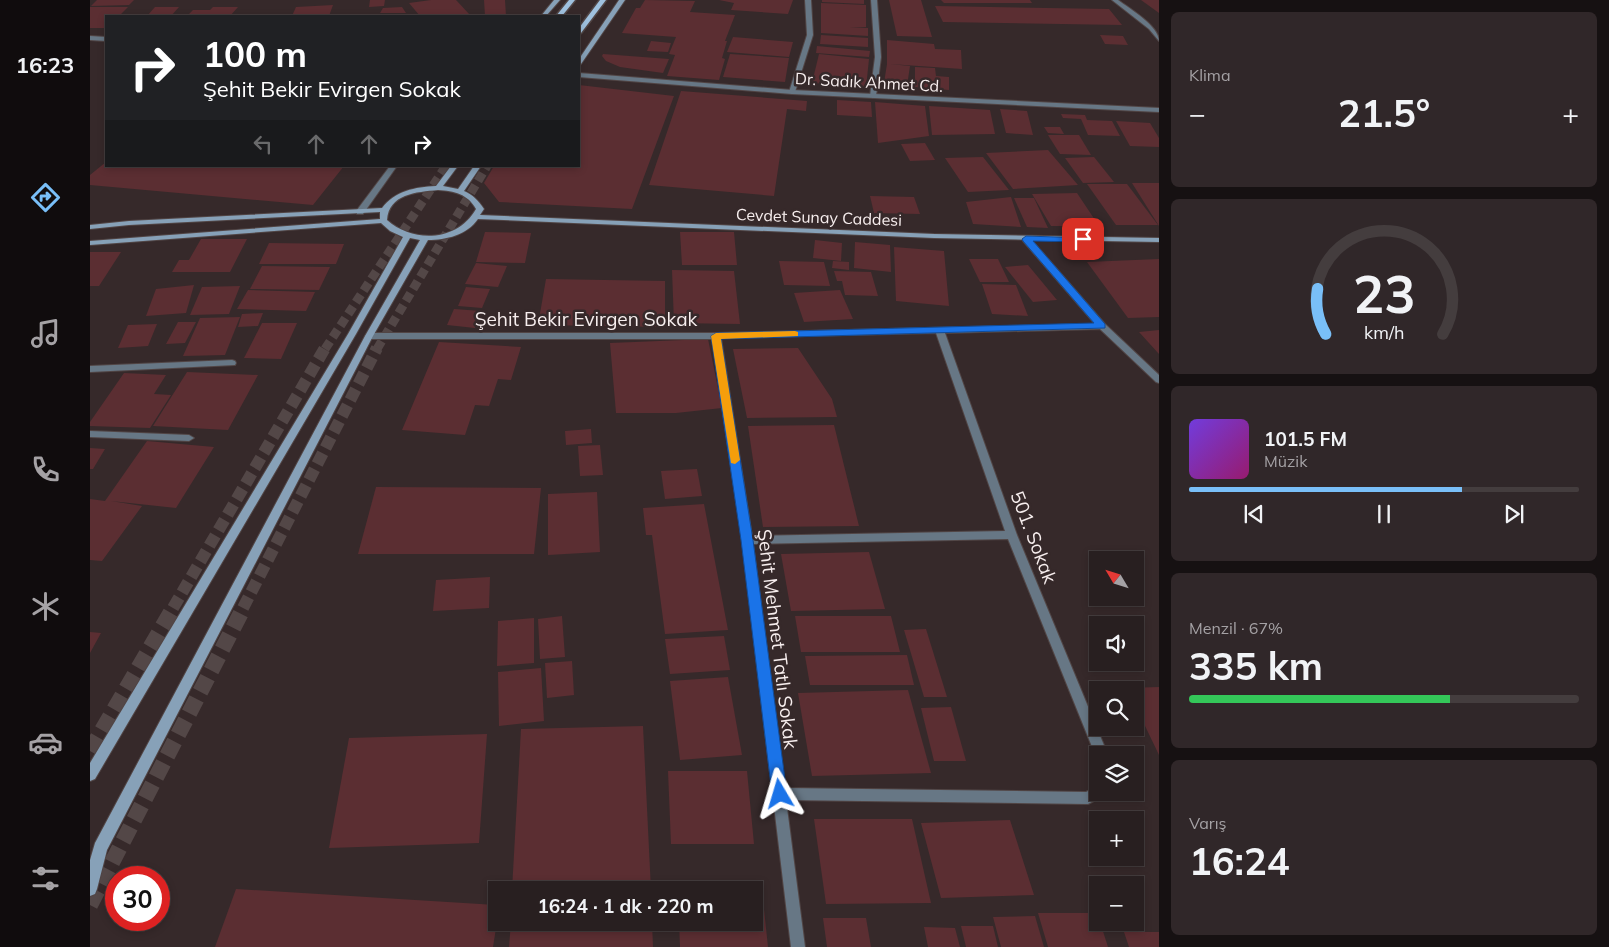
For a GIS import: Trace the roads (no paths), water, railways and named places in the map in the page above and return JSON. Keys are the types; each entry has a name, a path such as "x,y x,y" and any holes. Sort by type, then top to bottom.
{"main road":[{"path":"544,15 557,0"},
{"path":"560,15 572,0"},
{"path":"580,31 603,0"},
{"path":"580,62 622,0"},
{"path":"438,188 453,167"},
{"path":"460,191 477,167"},
{"path":"90,243 383,222 395,232 407,237 425,238 441,236 470,225 477,217 480,208 476,201 460,191 438,188 409,192 391,202 384,210 383,222"},
{"path":"90,227 129,223 384,210"},
{"name":"Cevdet Sunay Caddesi","path":"477,217 1026,239 1159,240"},
{"path":"90,774 352,334 407,237"},
{"path":"90,889 100,848 369,336 425,238"}],"street":[{"path":"792,92 810,35 808,0"},
{"path":"873,96 878,57 874,0"},
{"path":"1115,0 1151,28 1159,39"},
{"path":"1151,28 1159,29"},
{"path":"90,38 105,39"},
{"name":"Dr. Sadık Ahmet Cd.","path":"580,75 792,92 1159,110"},
{"path":"360,212 393,167"},
{"path":"1026,239 1102,326 1159,380"},
{"name":"Şehit Bekir Evirgen Sokak","path":"369,336 716,336 1102,326"},
{"name":"501. Sokak","path":"940,330 1012,535 1098,746"},
{"name":"Şehit Mehmet Tatlı Sokak","path":"716,336 747,540 798,947"},
{"path":"90,369 232,363"},
{"path":"90,434 189,438"},
{"path":"747,540 1012,535"},
{"path":"780,794 1089,797"}],"tunnel":[{"path":"325,349 445,167"},
{"path":"377,349 486,167"},
{"path":"173,608 325,348"},
{"path":"243,608 377,348"},
{"path":"90,751 174,607"},
{"path":"90,905 244,607"}]}
